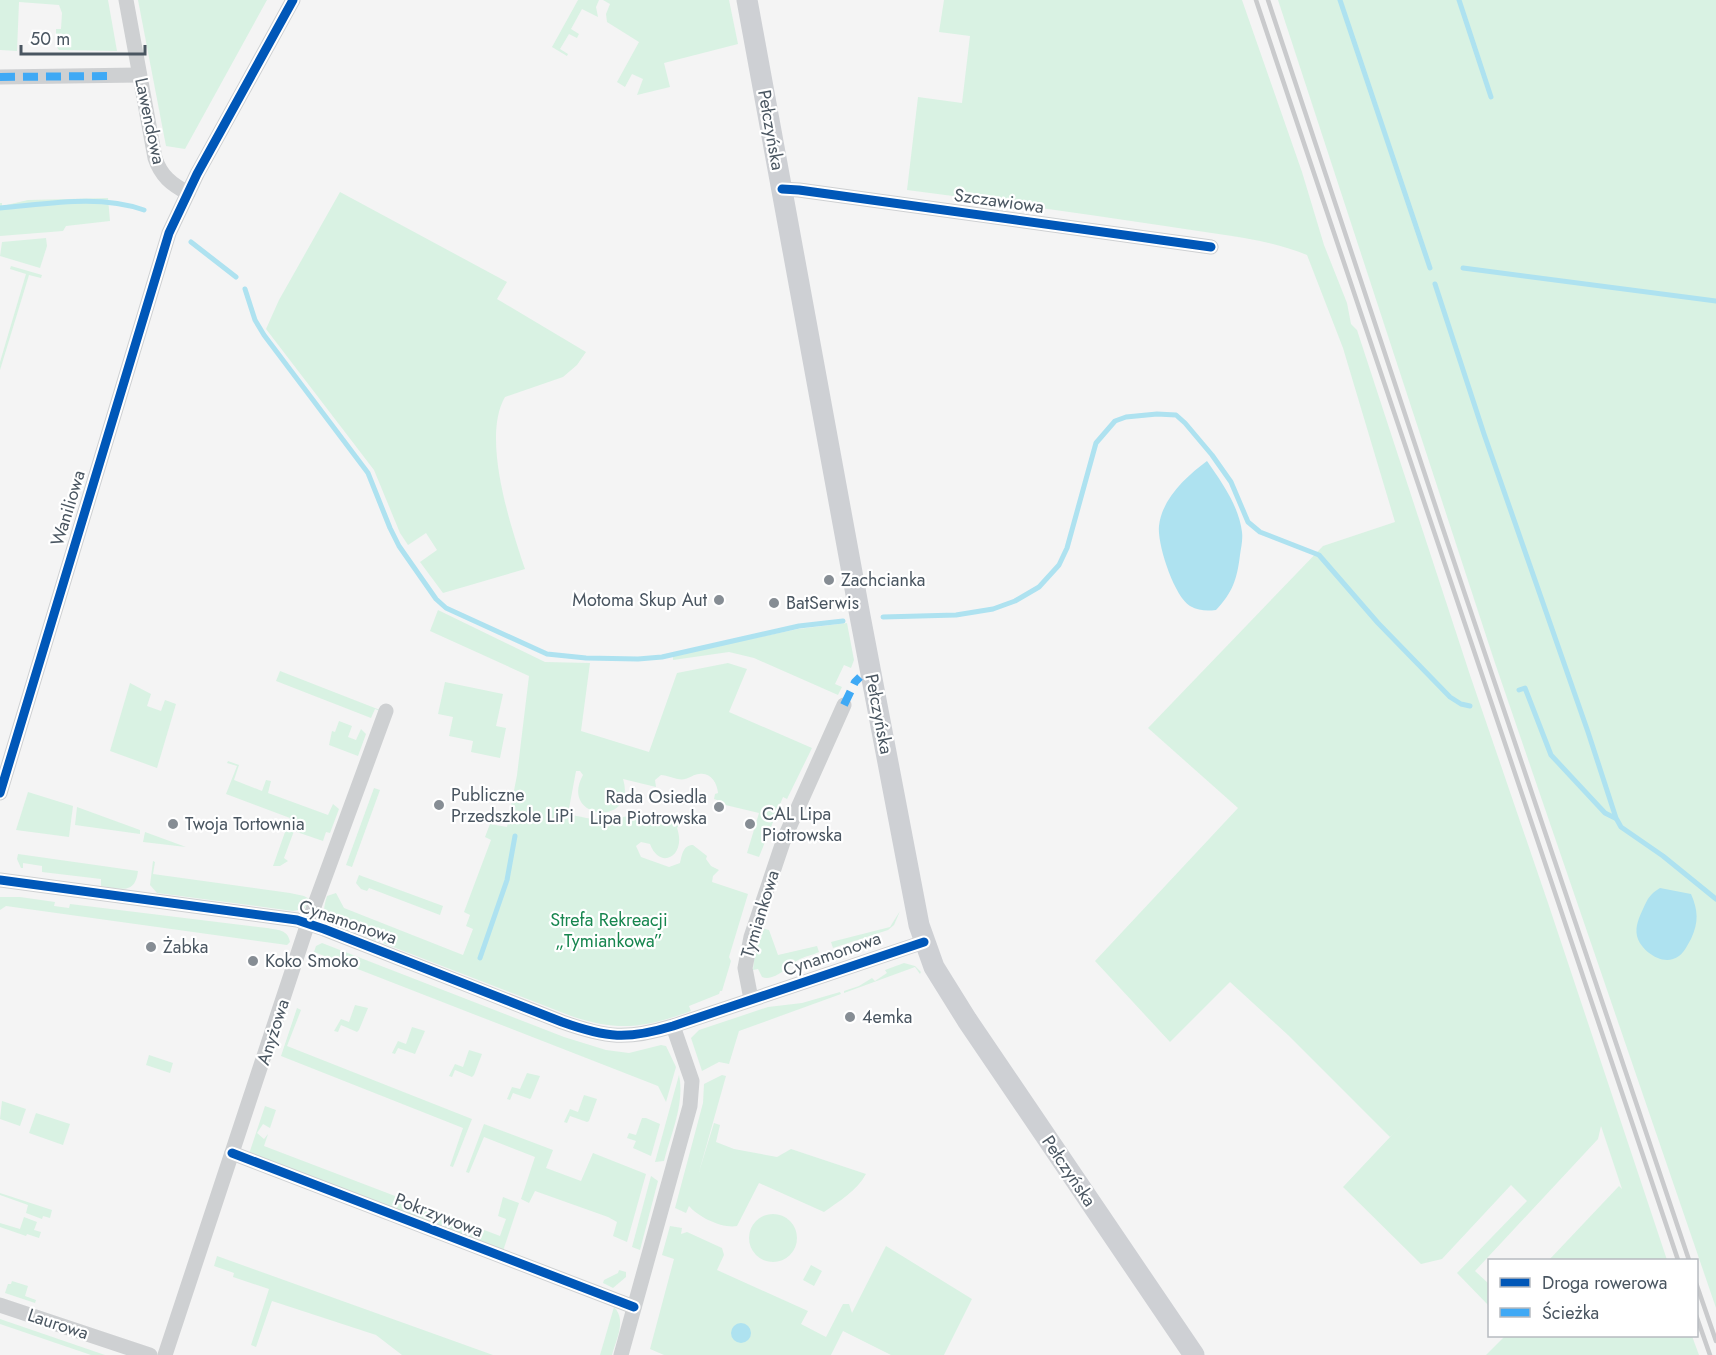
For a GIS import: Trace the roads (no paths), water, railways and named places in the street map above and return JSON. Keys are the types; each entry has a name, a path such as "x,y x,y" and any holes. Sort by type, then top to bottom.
{"main road":[{"name":"Pełczyńska","path":"747,0 912,891 924,942 934,967 967,1020 1194,1355"}],"street":[{"name":"Lawendowa","path":"126,0 159,170 166,179 188,193"},
{"name":"Waniliowa","path":"0,794 170,233 188,193 293,0"},
{"path":"0,77 140,75"},
{"name":"Szczawiowa","path":"782,189 1211,247"},
{"name":"Tymiankowa","path":"751,999 745,972 751,937 781,848 844,705"},
{"name":"Anyżowa","path":"165,1355 308,923 386,711"},
{"name":"Cynamonowa","path":"0,880 276,916 308,923 589,1031 625,1036 673,1026"},
{"name":"Cynamonowa","path":"751,999 924,942"},
{"path":"621,1355 692,1095 692,1081 673,1026 751,999"},
{"name":"Pokrzywowa","path":"232,1154 634,1307"},
{"name":"Laurowa","path":"0,1305 150,1355"}],"water":[{"path":"1207,461 1233,503 1242,535 1236,578 1216,610 1200,610 1190,606 1178,592 1168,569 1159,534 1161,516 1170,497 1191,474"},
{"path":"1660,888 1691,894 1696,911 1695,927 1688,945 1679,956 1668,960 1651,954 1642,946 1637,936 1638,922 1646,902"},
{"path":"741,1323 748,1326 751,1333 748,1340 741,1343 734,1340 731,1333 734,1326"}],"waterway":[{"path":"1340,0 1430,268"},
{"path":"1459,0 1491,97"},
{"path":"0,208 91,201 127,205 144,210"},
{"path":"191,242 236,277"},
{"path":"1463,268 1716,301"},
{"path":"1435,284 1616,818 1621,827 1663,856 1716,899"},
{"path":"245,289 255,320 264,335 368,473 399,546 436,599 446,608 547,654 586,658 662,657 799,626 843,621"},
{"path":"883,617 956,615 993,609 1015,601 1039,587 1059,565 1067,548 1096,443 1115,421 1126,417 1176,415 1212,455 1231,482 1248,522 1260,532 1319,555 1378,623 1450,697 1461,704 1470,706"},
{"path":"1519,690 1525,688 1551,755 1605,813 1615,818"},
{"path":"480,958 507,880 515,836"}],"railway":[{"path":"1256,0 1678,1259"},
{"path":"1268,0 1689,1259"},
{"path":"1698,1289 1716,1341"},
{"path":"1698,1321 1710,1355"}],"place":[{"name":"Zachcianka","path":"829,580"},
{"name":"Motoma Skup Aut","path":"719,600"},
{"name":"BatSerwis","path":"774,603"},
{"name":"Publiczne Przedszkole LiPi","path":"439,805"},
{"name":"Rada Osiedla Lipa Piotrowska","path":"719,807"},
{"name":"Twoja Tortownia","path":"173,824"},
{"name":"CAL Lipa Piotrowska","path":"750,824"},
{"name":"Żabka","path":"151,947"},
{"name":"Koko Smoko","path":"253,961"},
{"name":"4emka","path":"850,1017"}],"park label":[{"name":"Strefa Rekreacji „Tymiankowa”","path":"609,930"}]}
